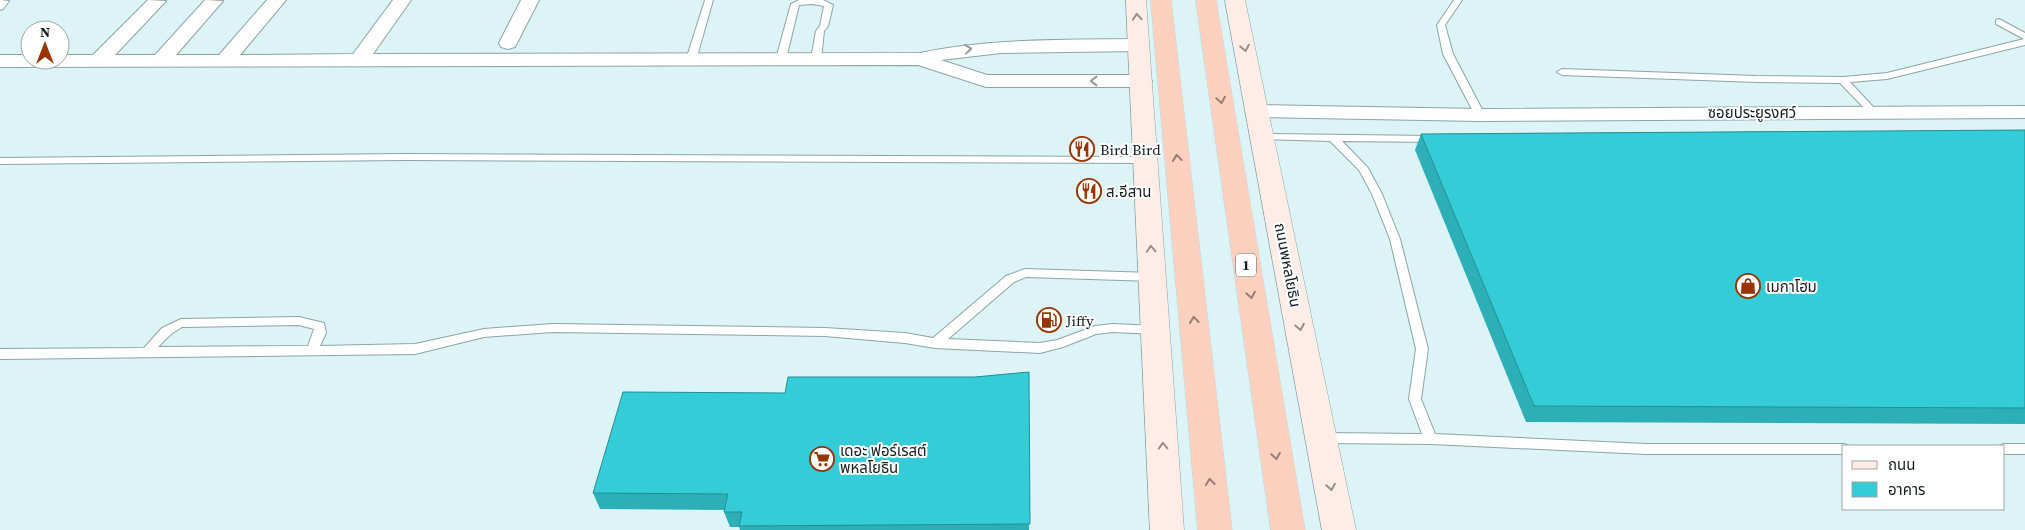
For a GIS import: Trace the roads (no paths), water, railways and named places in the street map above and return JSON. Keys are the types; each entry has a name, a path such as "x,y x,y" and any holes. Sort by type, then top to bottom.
{"highway":[{"path":"1161,0 1215,530"},
{"name":"1","path":"1206,0 1288,530"}],"main road":[{"path":"1136,0 1158,330 1167,530"},
{"name":"ถนนพหลโยธิน","path":"1236,0 1339,530"}],"street":[{"path":"225,60 277,0"},
{"path":"359,60 402,0"},
{"path":"508,43 530,0"},
{"path":"98,61 157,1"},
{"path":"161,60 214,1"},
{"path":"0,61 920,59 952,51 988,47 1139,45"},
{"path":"920,59 986,81 1142,81"},
{"name":"ซอยประยูรงศว์","path":"1260,124 1480,114 2025,112"}],"lane":[{"path":"0,0 4,1 0,7"},
{"path":"692,60 709,0"},
{"path":"1458,0 1441,25 1448,54 1480,114"},
{"path":"781,59 795,4 801,1 824,2 829,5 824,26 820,32 816,59"},
{"path":"2000,22 2025,37"},
{"path":"1562,72 1843,80 1896,74 2025,42"},
{"path":"1843,80 1873,112"},
{"path":"1260,124 1334,139 1442,139"},
{"path":"1334,139 1363,168 1377,194 1395,239 1422,349 1415,399 1431,439"},
{"path":"0,161 404,157 1146,160"},
{"path":"935,343 1010,279 1025,273 1153,277"},
{"path":"148,351 160,336 171,327 181,324 299,321 320,326 320,333 312,350"},
{"path":"0,354 415,349 484,333 553,328 825,332 905,338 935,343 1040,348 1059,344 1095,330 1113,328 1158,330"},
{"path":"1322,438 1431,439 1646,449 1842,450"},
{"path":"2005,449 2025,449"}],"place":[{"name":"Bird Bird","path":"1082,149"},
{"name":"ส.อีสาน","path":"1089,191"},
{"name":"เมกาโฮม","path":"1748,286"},
{"name":"Jiffy","path":"1049,320"},
{"name":"เดอะ ฟอร์เรสต์ พหลโยธิน","path":"822,459"}]}
